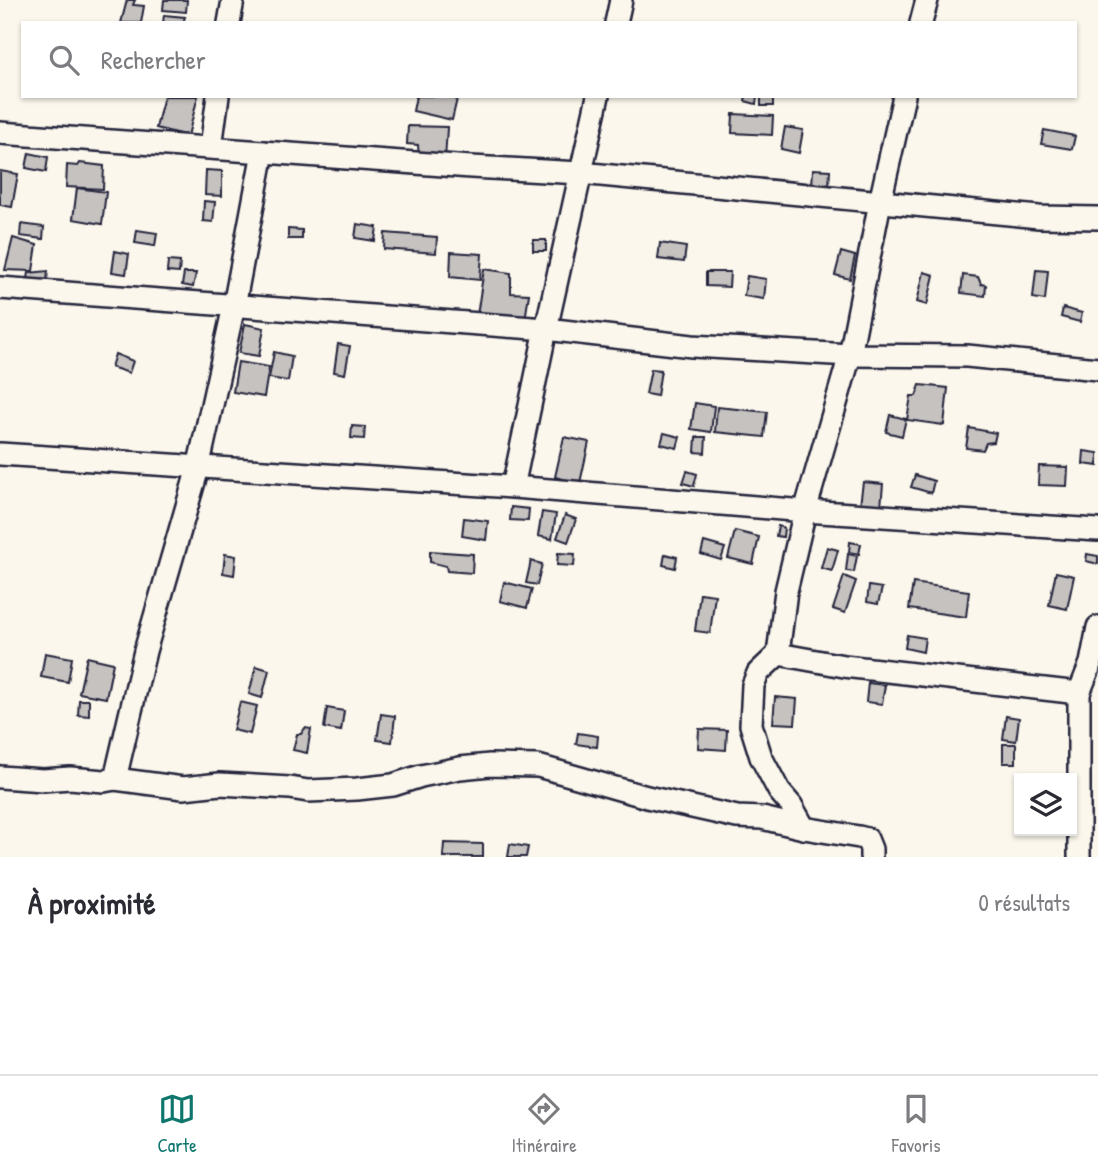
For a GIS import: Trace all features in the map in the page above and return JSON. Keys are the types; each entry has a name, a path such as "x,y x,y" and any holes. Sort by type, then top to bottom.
{"street":[{"path":"229,21 233,0"},
{"path":"616,21 621,0"},
{"path":"921,21 926,0"},
{"path":"211,148 218,98"},
{"path":"513,487 598,98"},
{"path":"804,828 791,805 779,791 761,757 751,726 753,685 758,673 778,654 786,591 805,512 850,355 904,98"},
{"path":"0,133 580,173 1039,217 1098,218"},
{"path":"115,779 145,651 198,468 234,306 263,152"},
{"path":"0,288 546,329 692,346 850,355 967,356 1098,369"},
{"path":"0,454 513,487 805,512 1098,530"},
{"path":"1079,857 1079,693 1091,663 1098,627"},
{"path":"778,654 844,666 1079,693"},
{"path":"0,777 43,780 115,779 183,788 220,784 308,791 393,785 460,768 490,765 538,766 647,797 737,817 762,818 804,828 859,836 867,839 871,857"}],"building":[{"path":"127,0 135,0 133,5 144,6 141,21 122,21"},
{"path":"164,0 187,0 186,12 163,10"},
{"path":"164,15 185,17 184,21 163,21"},
{"path":"164,98 198,98 188,136 156,128"},
{"path":"416,98 457,99 452,120 413,111"},
{"path":"746,98 757,98 756,104 745,101"},
{"path":"761,98 773,98 773,106 761,106"},
{"path":"733,114 773,116 772,135 732,133"},
{"path":"408,126 447,127 445,161 419,158 418,145 407,144"},
{"path":"785,127 803,130 799,153 781,149"},
{"path":"1044,130 1075,136 1072,149 1041,144"},
{"path":"29,153 48,157 46,172 26,168"},
{"path":"80,163 104,166 103,189 66,187 67,165 78,166"},
{"path":"813,169 830,170 829,187 812,187"},
{"path":"206,170 222,171 222,196 205,195"},
{"path":"0,171 18,174 12,207 0,205"},
{"path":"77,188 106,192 102,224 73,219"},
{"path":"204,201 215,202 213,222 203,221"},
{"path":"21,224 44,227 43,239 20,236"},
{"path":"357,224 377,227 375,241 355,238"},
{"path":"288,229 302,230 302,239 288,239"},
{"path":"137,230 157,233 155,246 135,243"},
{"path":"385,233 437,237 436,253 384,249"},
{"path":"13,238 37,245 33,271 5,270"},
{"path":"533,240 546,240 546,251 533,251"},
{"path":"660,243 686,247 684,262 658,259"},
{"path":"115,251 129,254 126,274 112,272"},
{"path":"451,252 482,254 480,280 450,277"},
{"path":"841,252 855,256 850,279 835,275"},
{"path":"168,261 180,262 179,273 167,272"},
{"path":"484,269 511,273 511,293 529,294 524,327 476,322"},
{"path":"1036,270 1048,271 1045,300 1033,298"},
{"path":"48,271 46,291 26,288 29,273"},
{"path":"706,272 730,272 729,287 706,286"},
{"path":"924,272 934,275 927,305 917,302"},
{"path":"184,273 196,273 193,287 182,285"},
{"path":"963,275 978,277 981,284 986,285 985,296 961,293"},
{"path":"747,276 766,279 764,299 744,296"},
{"path":"1063,308 1082,313 1080,322 1061,317"},
{"path":"245,324 264,328 259,356 239,353"},
{"path":"338,344 350,346 345,374 334,372"},
{"path":"274,352 292,356 288,381 269,378"},
{"path":"115,354 133,361 129,373 111,367"},
{"path":"238,362 269,367 264,397 233,392"},
{"path":"651,369 661,370 657,396 646,394"},
{"path":"920,385 948,388 944,425 907,420 911,396 916,396"},
{"path":"695,403 714,406 711,432 691,429"},
{"path":"717,407 767,412 764,437 715,432"},
{"path":"890,415 906,419 902,436 886,432"},
{"path":"352,426 365,427 364,439 351,438"},
{"path":"969,428 996,433 994,442 986,443 983,450 966,448"},
{"path":"664,433 680,437 677,448 661,444"},
{"path":"564,437 589,442 580,483 555,477"},
{"path":"696,437 706,437 705,453 695,452"},
{"path":"1084,451 1098,453 1098,466 1083,464"},
{"path":"1039,466 1068,467 1067,486 1038,485"},
{"path":"687,471 697,474 694,486 683,483"},
{"path":"915,475 934,481 931,493 911,487"},
{"path":"863,482 883,484 881,507 860,505"},
{"path":"511,507 529,509 528,521 510,520"},
{"path":"542,512 556,514 552,539 538,536"},
{"path":"565,515 576,519 568,542 557,538"},
{"path":"464,518 488,521 486,540 462,536"},
{"path":"778,526 784,528 783,537 776,536"},
{"path":"735,531 759,537 753,564 728,558"},
{"path":"704,542 725,548 721,560 701,554"},
{"path":"850,542 861,544 859,554 849,552"},
{"path":"827,547 838,550 832,571 821,568"},
{"path":"430,551 473,554 472,573 447,571 446,566 430,562"},
{"path":"558,553 575,554 574,566 557,565"},
{"path":"225,554 236,556 234,575 223,573"},
{"path":"665,554 677,557 675,568 663,565"},
{"path":"848,554 857,556 854,572 846,571"},
{"path":"1087,554 1098,556 1098,564 1086,561"},
{"path":"531,561 542,564 537,585 526,583"},
{"path":"1056,572 1074,576 1067,609 1049,605"},
{"path":"844,576 856,581 845,613 833,609"},
{"path":"504,582 532,589 527,608 500,601"},
{"path":"913,583 969,591 966,617 909,609"},
{"path":"869,586 882,588 878,604 867,602"},
{"path":"700,593 715,595 710,633 695,631"},
{"path":"907,635 925,638 923,652 905,648"},
{"path":"45,653 72,658 68,682 41,677"},
{"path":"87,657 113,663 106,698 79,693"},
{"path":"256,666 269,670 262,698 249,694"},
{"path":"868,683 885,685 882,704 866,702"},
{"path":"775,697 797,699 795,724 773,723"},
{"path":"79,700 89,700 89,716 78,715"},
{"path":"240,702 257,706 250,734 233,730"},
{"path":"327,708 344,711 341,731 324,728"},
{"path":"381,714 395,716 392,742 377,740"},
{"path":"1006,716 1019,718 1016,741 1003,739"},
{"path":"305,728 311,729 307,753 293,750 297,734 301,734"},
{"path":"699,729 727,730 726,750 698,748"},
{"path":"578,733 598,736 597,747 576,744"},
{"path":"1003,744 1016,744 1016,763 1003,763"},
{"path":"444,843 483,844 483,857 443,857"},
{"path":"510,844 528,847 526,857 508,857"}]}
